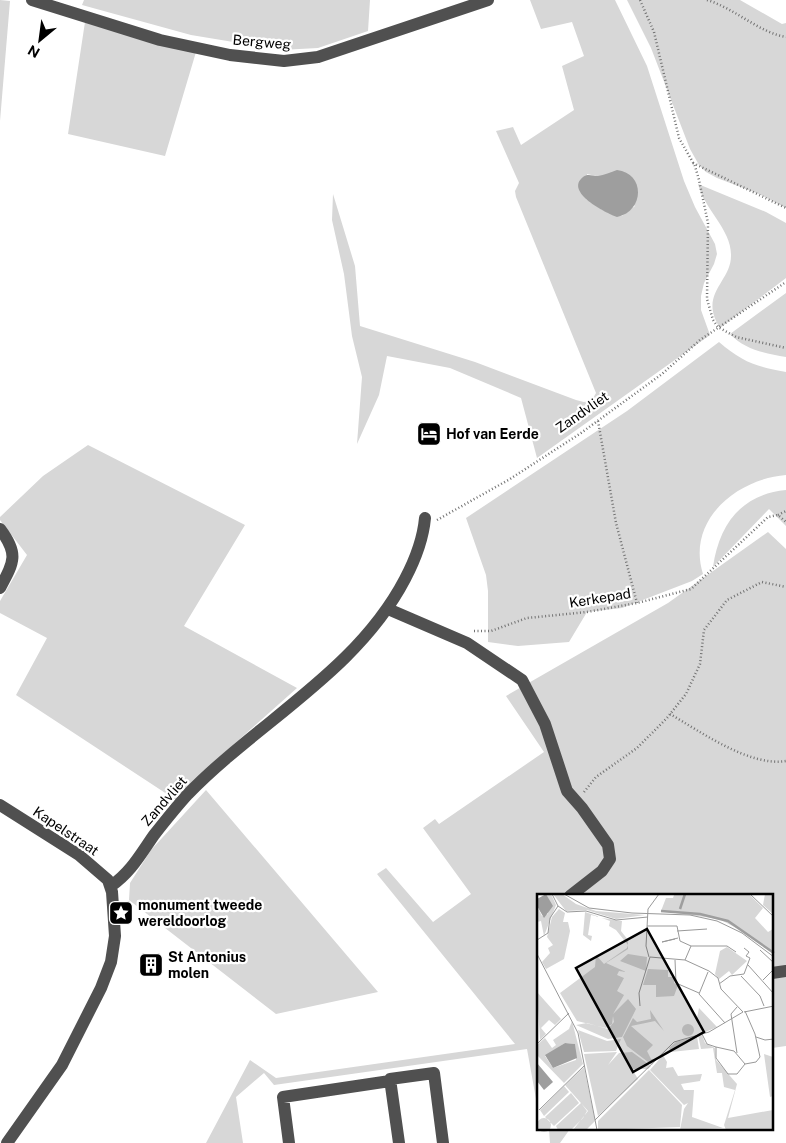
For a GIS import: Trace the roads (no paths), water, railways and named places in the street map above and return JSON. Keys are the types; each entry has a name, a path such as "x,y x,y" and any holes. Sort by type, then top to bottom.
{"street":[{"name":"Bergweg","path":"32,0 160,40 230,55 284,61 328,54 488,0"},
{"name":"Zandvliet","path":"110,886 132,869 155,834 189,793 355,649 388,609 411,566 427,522"},
{"path":"0,529 12,548 14,559 0,588"},
{"path":"388,609 467,643 522,680 546,724 567,791 582,808 608,845 610,859 602,871 573,894"},
{"name":"Kapelstraat","path":"0,805 79,855 102,875 110,886"},
{"path":"7,1143 62,1065 107,972 114,946 110,886"},
{"path":"289,1143 283,1097 390,1081 390,1079 434,1072 443,1143"},
{"path":"390,1081 399,1143"}],"place":[{"name":"Hof van Eerde","path":"429,434"},
{"name":"monument tweede wereldoorlog","path":"121,913"},
{"name":"St Antonius molen","path":"151,965"}]}
